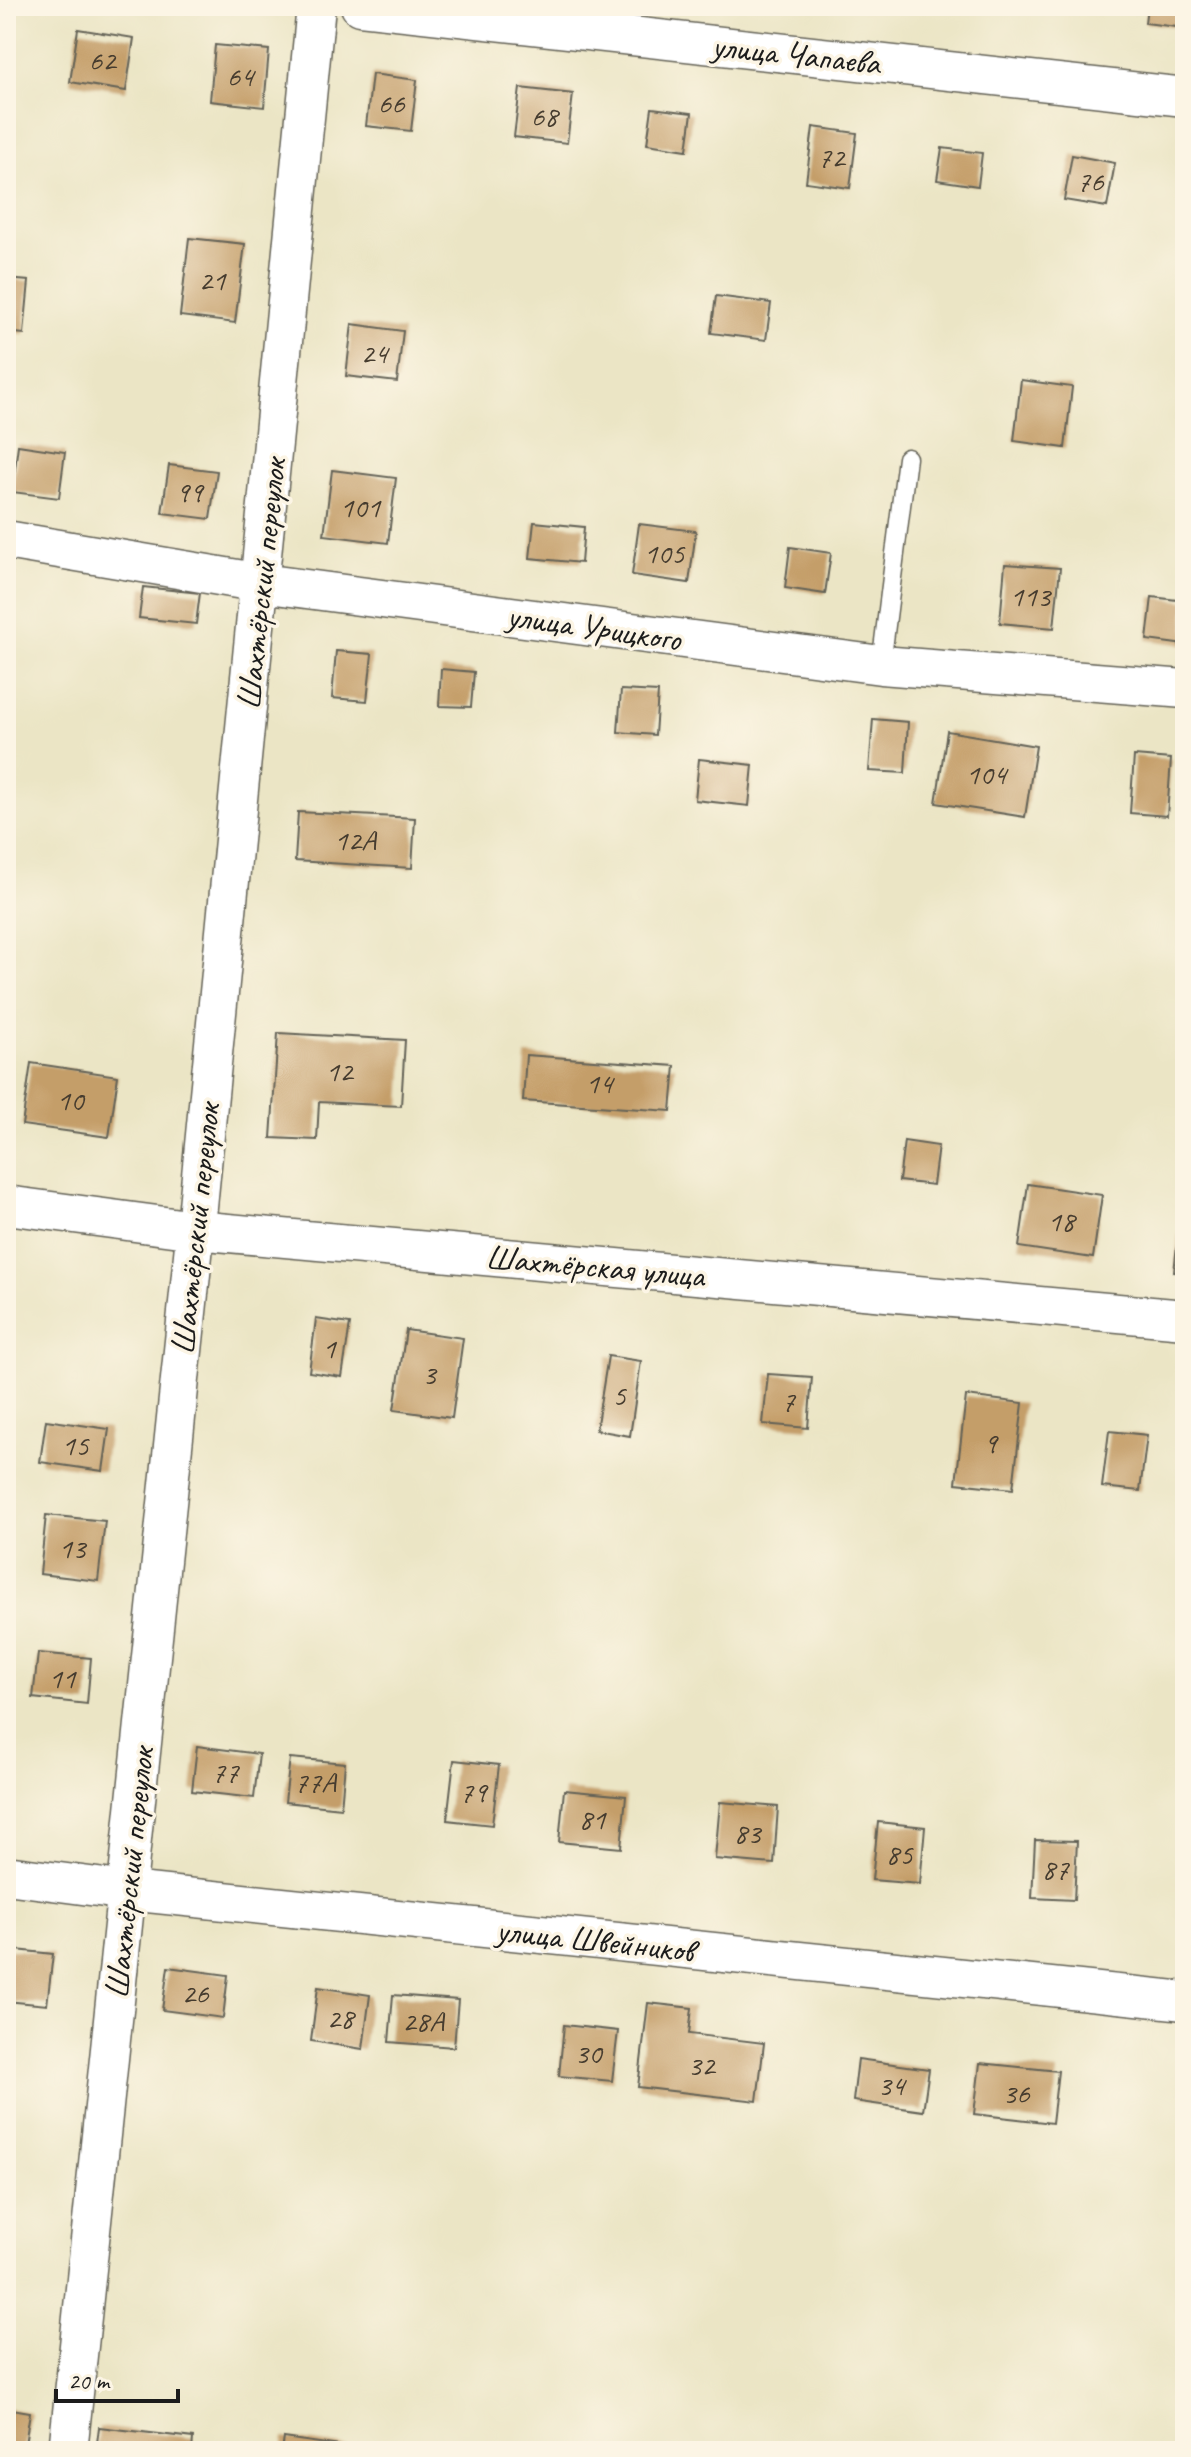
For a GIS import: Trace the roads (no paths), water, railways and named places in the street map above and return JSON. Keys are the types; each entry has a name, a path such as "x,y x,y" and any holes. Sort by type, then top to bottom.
{"street":[{"name":"Шахтёрский переулок","path":"68,2451 261,583 316,6"},
{"name":"улица Чапаева","path":"360,6 1185,97"},
{"name":"улица Урицкого","path":"6,540 261,583 881,665 1185,689"},
{"name":"Шахтёрская улица","path":"6,1205 195,1230 1185,1319"},
{"name":"улица Швейников","path":"6,1875 128,1891 1185,2001"}],"lane":[{"path":"881,665 907,458"}]}
